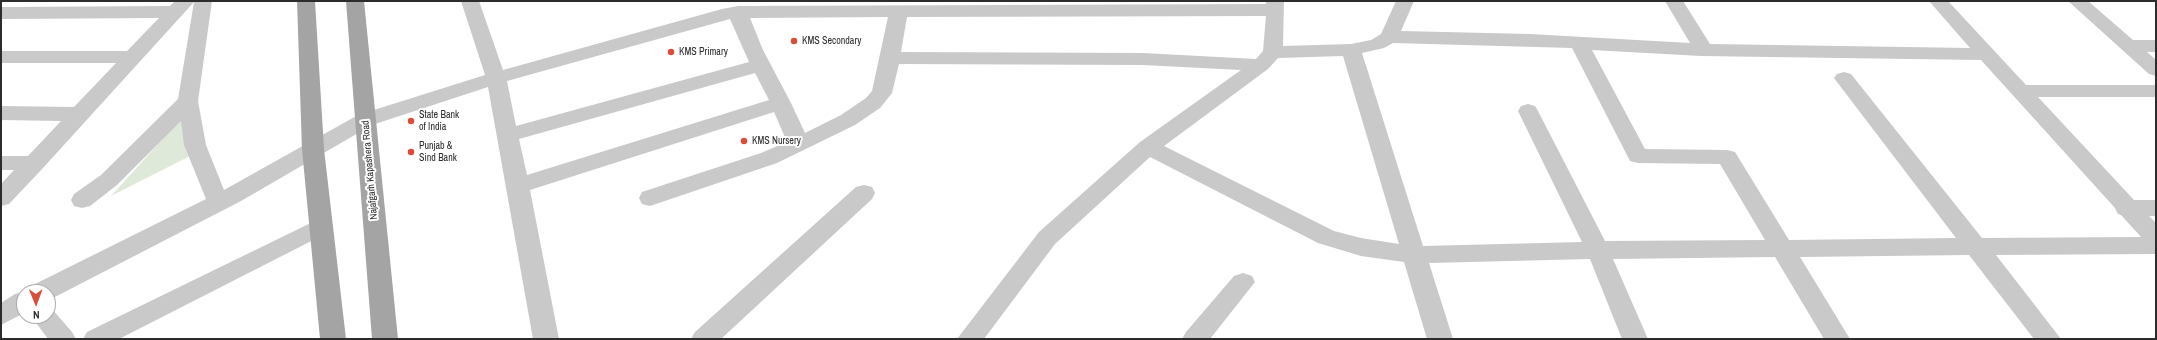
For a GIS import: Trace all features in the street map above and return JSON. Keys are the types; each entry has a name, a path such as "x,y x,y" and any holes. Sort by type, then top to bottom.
{"main road":[{"path":"306,1 313,149 333,339"},
{"name":"Najafgarh Kapashera Road","path":"355,1 385,339"}],"street":[{"path":"203,1 188,101 195,146 218,202"},
{"path":"470,1 476,24 496,78 509,135 546,339"},
{"path":"1389,38 1405,1"},
{"path":"1674,1 1704,50"},
{"path":"1938,1 2126,208 2156,238"},
{"path":"2076,1 2156,70"},
{"path":"56,285 218,202 365,120 496,78 738,12 1276,5 1267,59 1148,147 1047,238 970,339"},
{"path":"1,13 180,6"},
{"path":"1,198 180,6"},
{"path":"650,198 769,158 799,146 848,120 872,103 882,93 899,11"},
{"path":"738,12 753,50 780,103 799,146"},
{"path":"890,58 1267,59 1351,50 1377,44 1389,38 1579,43 1704,50 1986,54"},
{"path":"1579,43 1638,156 1726,157 1837,339"},
{"path":"2128,46 2156,46"},
{"path":"1351,50 1440,339"},
{"path":"1,57 133,57"},
{"path":"509,135 761,65"},
{"path":"1844,78 2048,339"},
{"path":"2020,91 2156,91"},
{"path":"82,200 99,190 188,101"},
{"path":"518,186 780,103"},
{"path":"1528,111 1598,250 1635,339"},
{"path":"1,113 80,114"},
{"path":"1148,147 1326,237 1361,247 1414,255 1598,250 2156,245"},
{"path":"1,163 35,163"},
{"path":"704,339 864,192"},
{"path":"2126,208 2156,208"},
{"path":"96,339 321,226"},
{"path":"1195,339 1242,282"},
{"path":"50,324 64,339"}],"green space":[{"path":"188,111 194,154 111,196"}],"place":[{"name":"KMS Secondary","path":"794,41"},
{"name":"KMS Primary","path":"671,52"},
{"name":"State Bank of India","path":"411,121"},
{"name":"KMS Nursery","path":"744,141"},
{"name":"Punjab & Sind Bank","path":"411,152"}]}
